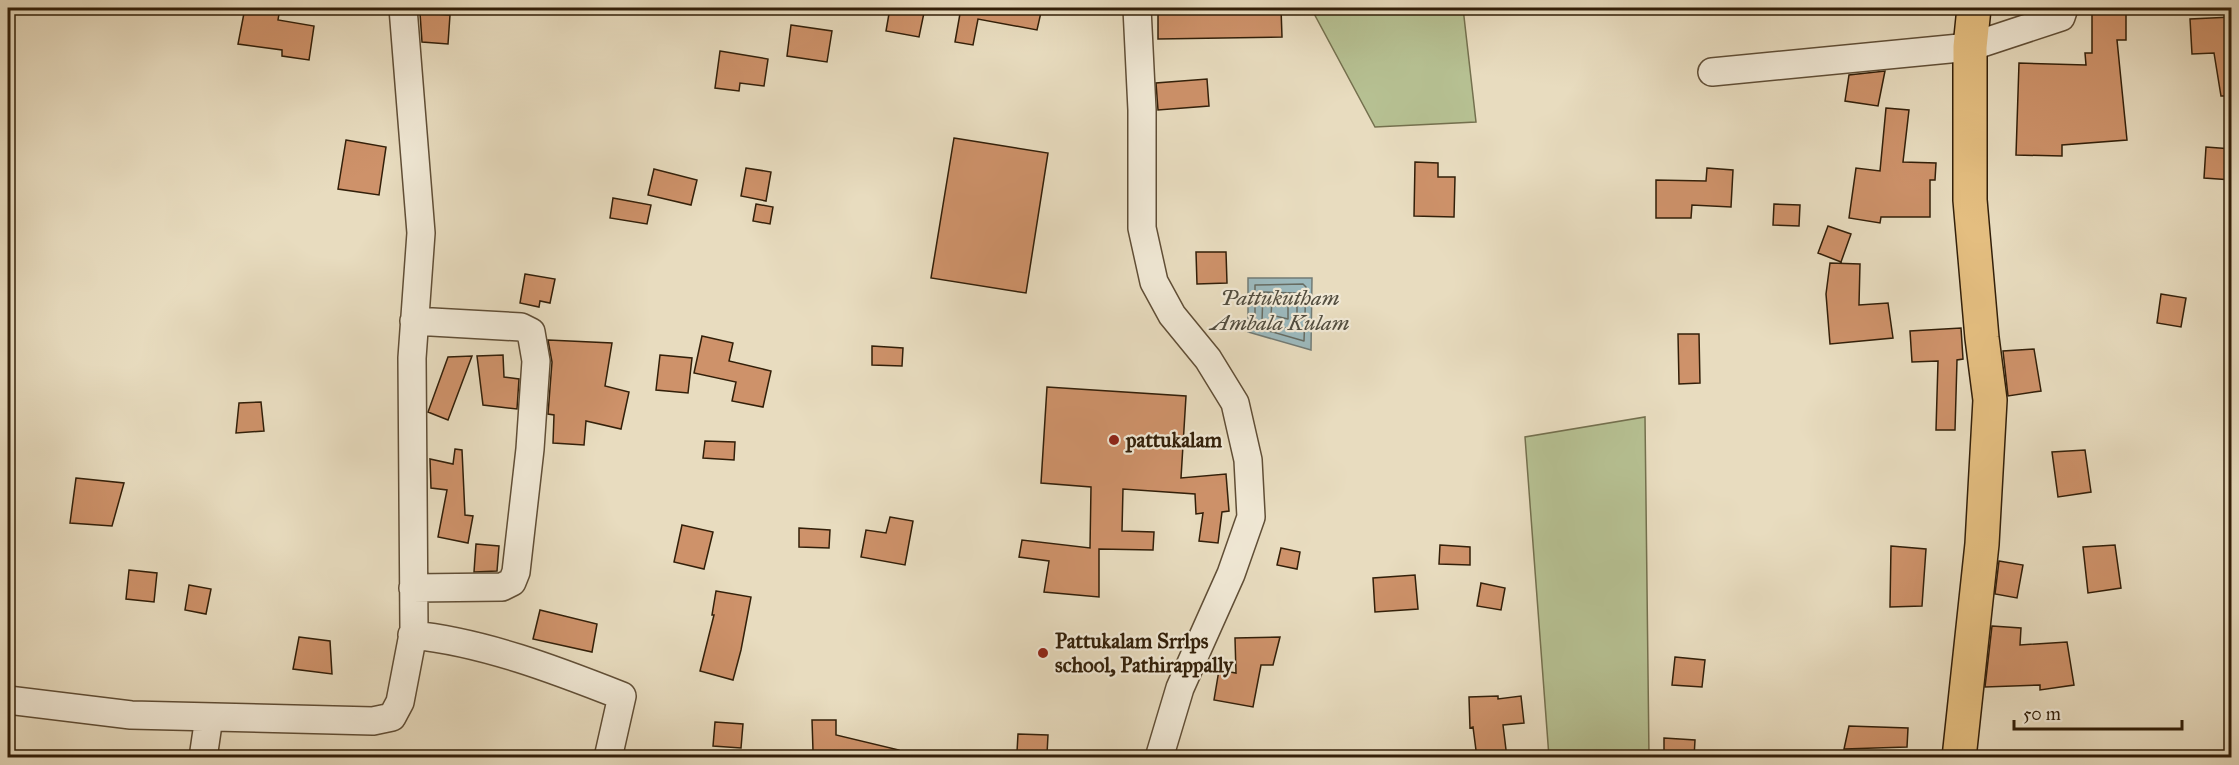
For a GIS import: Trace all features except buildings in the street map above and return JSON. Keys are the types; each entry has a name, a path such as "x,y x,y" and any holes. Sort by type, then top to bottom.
{"main road":[{"path":"1959,758 1982,544 1990,400 1970,200 1970,47 1974,8"}],"street":[{"path":"8,700 131,715 373,721 392,717 400,702 412,635 411,401 421,234 403,8"},
{"path":"1137,8 1142,110 1142,228 1154,282 1172,315 1208,359 1234,404 1248,460 1251,517 1231,574 1180,688 1159,758"},
{"path":"1713,72 1970,47 2061,17 2064,8"},
{"path":"413,588 502,586 512,582 516,572 529,460 536,362 531,332 521,327 414,321"},
{"path":"412,635 435,638 546,666 622,696 608,758"},
{"path":"202,758 209,717"}],"green space":[{"path":"1311,8 1463,8 1476,122 1375,127"},
{"path":"1645,417 1649,757 1549,757 1525,437"}],"water":[{"name":"Pattukutham Ambala Kulam","path":"1248,278 1312,278 1311,350 1248,332"}],"place":[{"name":"pattukalam","path":"1114,440"},
{"name":"Pattukalam Srrlps school, Pathirappally","path":"1043,653"}]}
